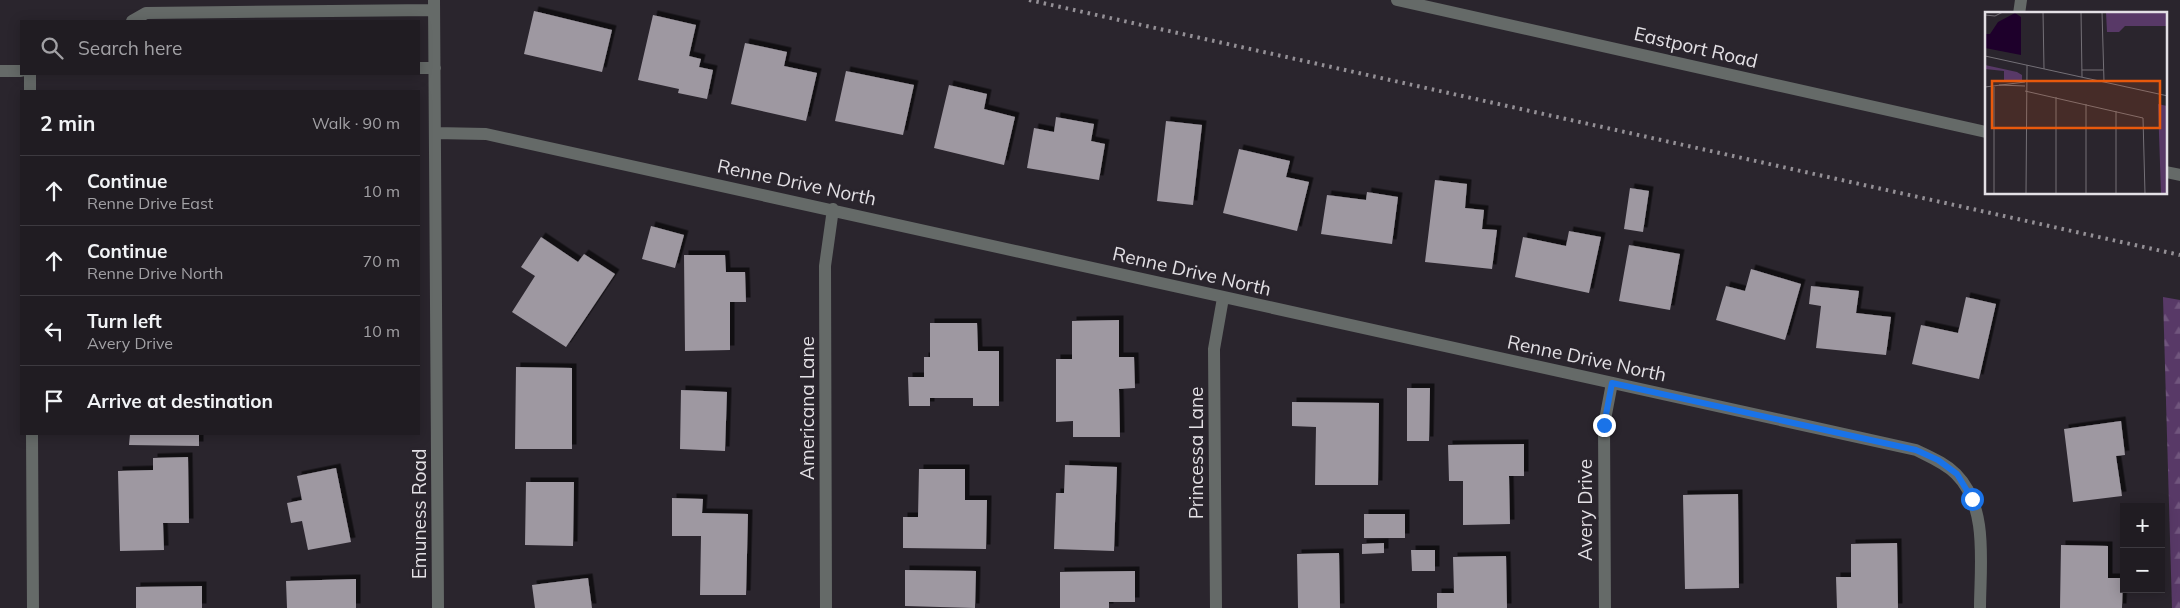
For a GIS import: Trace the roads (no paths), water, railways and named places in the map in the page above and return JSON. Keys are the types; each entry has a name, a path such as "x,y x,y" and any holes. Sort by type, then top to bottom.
{"street":[{"name":"Eastport Road","path":"1397,0 1451,6 1985,132"},
{"path":"134,20 146,12 434,5"},
{"name":"Emuness Road","path":"434,5 438,608"},
{"path":"420,68 435,68"},
{"path":"0,71 20,71"},
{"path":"30,75 30,90"},
{"name":"Renne Drive North","path":"435,133 486,134 833,209 1224,298 1916,450 1938,460 1957,474 1972,499 1979,530 1980,608"},
{"name":"Americana Lane","path":"826,608 825,266 833,209"},
{"name":"Princessa Lane","path":"1216,608 1214,349 1224,298"},
{"name":"Avery Drive","path":"1605,608 1604,425 1612,383"},
{"path":"32,435 33,608"}],"railway":[{"path":"1029,0 2180,255"}]}
